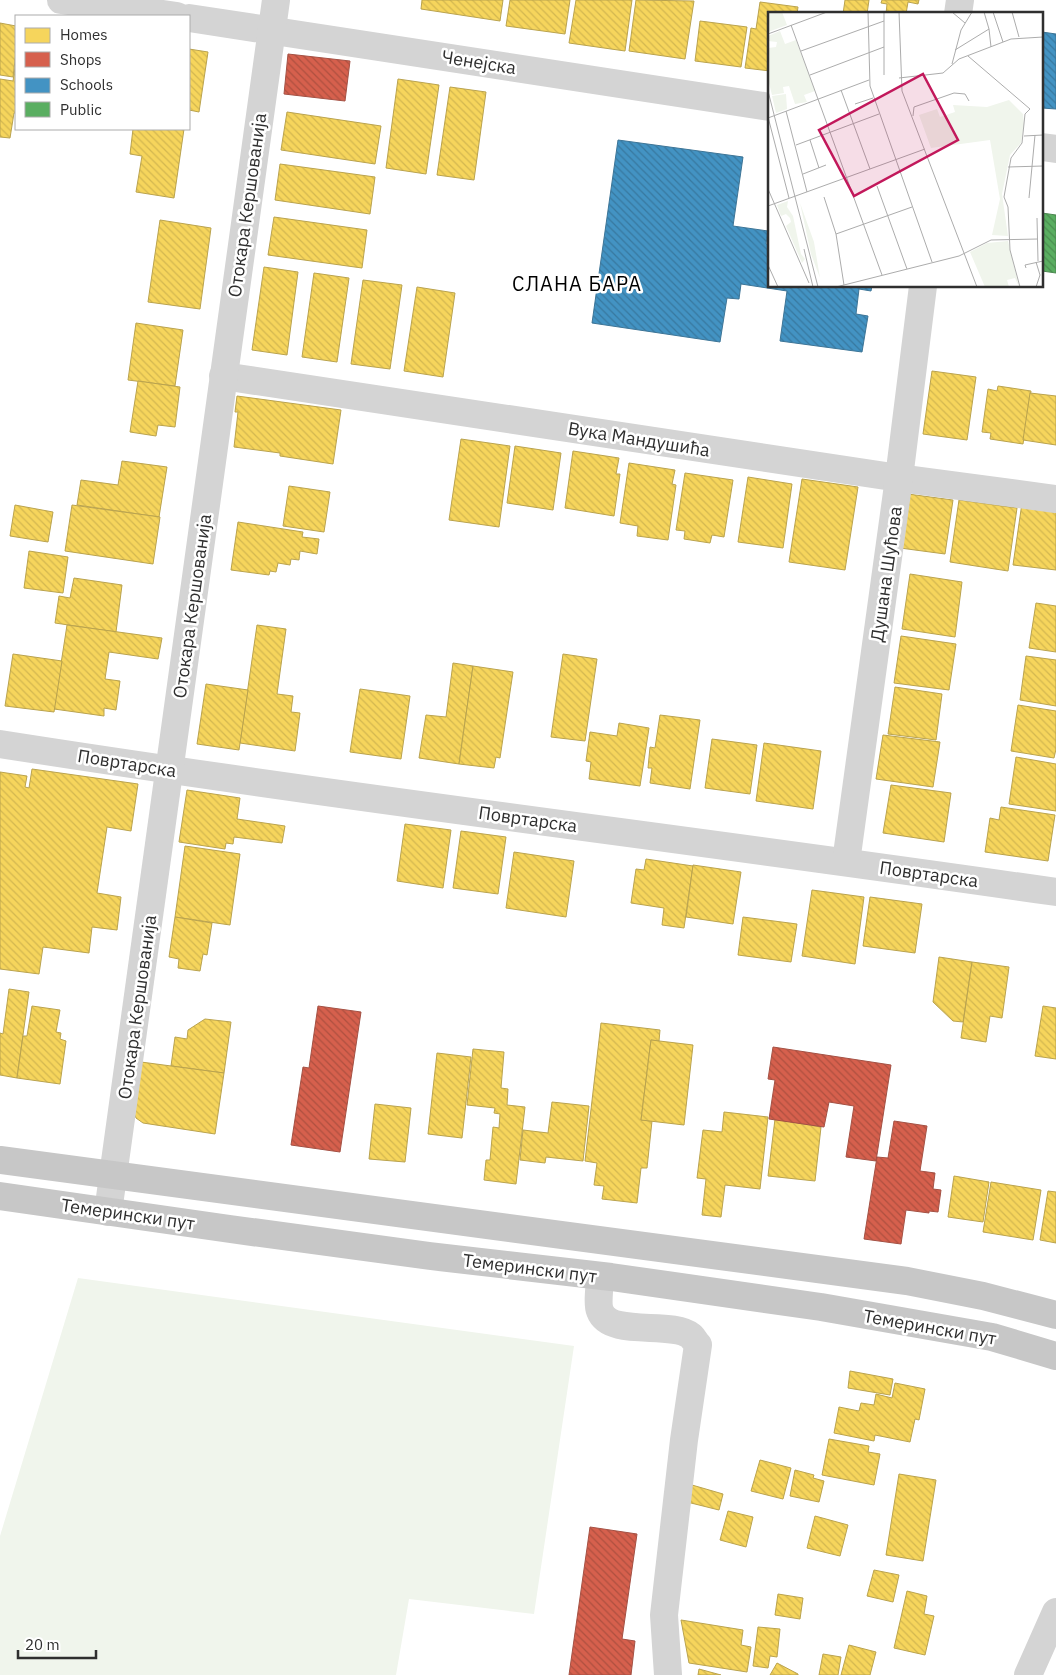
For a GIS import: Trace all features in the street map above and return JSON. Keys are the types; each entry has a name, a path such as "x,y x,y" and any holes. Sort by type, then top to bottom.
{"main road":[{"name":"Темерински пут","path":"0,1160 907,1281 983,1296 1056,1315"},
{"name":"Темерински пут","path":"0,1196 821,1307 992,1337 1056,1356"}],"street":[{"path":"61,0 170,15"},
{"name":"Отокара Кершованија","path":"108,1212 276,0"},
{"name":"Ченејска","path":"190,18 272,29 768,106"},
{"name":"Душана Шућова","path":"846,862 899,478 923,288"},
{"name":"Вука Мандушића","path":"223,376 899,478 1056,499"},
{"name":"Повртарска","path":"0,744 170,770 1056,892"},
{"path":"600,1276 599,1310 606,1320 618,1324 679,1331 690,1335 698,1346 684,1440 664,1615 668,1675"},
{"path":"1028,1675 1056,1612"}],"shaded area":[{"path":"78,1278 574,1346 534,1614 409,1599 396,1675 0,1675 0,1536"}],"building: Homes":[{"path":"422,0 503,0 500,21 421,9"},
{"path":"510,0 570,0 565,34 506,26"},
{"path":"576,0 632,0 625,51 569,43"},
{"path":"636,0 694,1 685,59 629,51"},
{"path":"845,0 869,0 867,12 843,12"},
{"path":"882,0 919,0 918,4 908,2 906,12 886,12 887,4 881,3"},
{"path":"760,2 798,7 797,12 768,12 768,71 745,68 751,28 756,29"},
{"path":"700,21 747,27 741,67 695,61"},
{"path":"0,23 15,26 15,60 13,77 0,75"},
{"path":"190,49 208,52 199,112 190,110"},
{"path":"15,68 15,113 10,138 0,137 0,79 13,81"},
{"path":"398,79 439,85 426,174 386,168"},
{"path":"450,87 486,92 474,180 437,175"},
{"path":"287,112 381,126 375,164 281,150"},
{"path":"133,130 184,130 174,198 136,192 142,156 130,154"},
{"path":"280,164 375,177 370,214 275,200"},
{"path":"274,217 367,230 362,268 268,255"},
{"path":"160,220 211,228 200,309 148,302"},
{"path":"264,267 298,272 287,355 252,350"},
{"path":"314,273 349,278 337,362 302,357"},
{"path":"363,280 402,285 390,369 351,364"},
{"path":"417,287 455,293 443,377 404,371"},
{"path":"136,323 183,330 175,386 128,380"},
{"path":"932,371 976,377 967,440 923,434"},
{"path":"138,381 180,387 175,427 158,425 156,436 130,432"},
{"path":"998,386 1031,391 1023,444 990,439 991,433 982,432 988,389 997,391"},
{"path":"1030,393 1056,396 1056,445 1023,440"},
{"path":"237,396 341,410 333,464 280,456 280,453 234,447 238,412 235,412"},
{"path":"461,439 510,446 499,527 449,520"},
{"path":"515,446 561,453 553,510 507,503"},
{"path":"573,451 619,458 616,474 620,474 614,516 565,508"},
{"path":"122,461 167,467 159,517 77,505 81,480 118,485"},
{"path":"629,463 675,470 672,484 676,485 668,540 637,536 638,526 620,523"},
{"path":"685,473 733,480 724,537 712,535 710,543 684,539 685,531 676,530"},
{"path":"748,477 792,484 783,548 738,542"},
{"path":"802,479 858,487 845,570 789,562"},
{"path":"289,486 330,492 324,532 283,526"},
{"path":"908,494 953,500 945,554 900,548"},
{"path":"959,500 1017,508 1008,571 950,562"},
{"path":"1022,503 1056,508 1056,570 1013,565"},
{"path":"15,505 53,512 48,542 10,536"},
{"path":"72,505 160,517 153,564 65,551"},
{"path":"238,522 303,532 302,537 319,539 317,554 300,551 299,560 291,559 290,565 278,563 276,572 270,571 269,575 231,570"},
{"path":"29,551 68,557 63,593 24,588"},
{"path":"910,574 962,582 955,637 902,629"},
{"path":"74,578 122,585 116,632 55,623 59,596 70,598"},
{"path":"1036,603 1056,606 1056,652 1029,648"},
{"path":"67,625 162,638 158,659 109,652 105,679 120,681 116,710 104,708 104,716 54,709"},
{"path":"257,625 286,629 277,694 293,696 291,712 300,713 295,751 240,743"},
{"path":"901,636 956,644 949,690 894,683"},
{"path":"13,654 62,661 54,712 5,706"},
{"path":"563,654 597,659 585,741 551,737"},
{"path":"1026,656 1056,660 1056,706 1020,700"},
{"path":"453,663 473,666 459,764 419,758 426,715 446,717"},
{"path":"473,666 513,672 500,758 496,757 494,768 459,764"},
{"path":"206,684 248,690 239,750 197,744"},
{"path":"895,687 942,694 936,740 888,734"},
{"path":"360,689 410,696 401,759 350,752"},
{"path":"1018,705 1056,711 1056,749 1054,758 1011,751"},
{"path":"660,715 700,720 690,789 650,783 652,768 648,768 650,747 655,748"},
{"path":"619,723 649,728 640,786 589,779 591,762 586,761 590,732 617,736"},
{"path":"883,735 940,742 933,787 876,779"},
{"path":"712,739 757,745 750,794 705,788"},
{"path":"764,743 821,751 813,809 756,801"},
{"path":"1016,757 1056,764 1056,811 1009,804"},
{"path":"32,769 138,784 131,831 107,827 97,893 121,897 117,930 92,927 89,953 43,947 39,974 0,969 0,772 27,776 25,787 29,788"},
{"path":"891,785 951,793 944,842 883,833"},
{"path":"187,790 240,798 237,819 285,826 282,843 234,837 233,844 226,843 225,849 179,842"},
{"path":"1001,807 1055,815 1048,861 985,852 990,818 999,820"},
{"path":"405,824 451,830 443,888 397,881"},
{"path":"461,831 506,837 498,894 453,888"},
{"path":"185,846 240,854 230,925 175,917"},
{"path":"514,852 574,861 566,917 506,908"},
{"path":"646,859 693,866 684,928 662,925 664,908 631,903 636,869 644,870"},
{"path":"693,865 741,872 733,924 686,917"},
{"path":"812,890 864,897 855,964 802,956"},
{"path":"870,897 922,904 915,953 863,946"},
{"path":"175,917 212,923 207,955 203,954 200,971 178,968 179,959 169,957"},
{"path":"743,917 797,924 791,962 738,955"},
{"path":"939,957 972,962 963,1022 953,1021 933,1002"},
{"path":"972,962 1009,967 1002,1018 990,1016 986,1042 961,1038"},
{"path":"9,989 29,992 17,1078 0,1075 0,1033 3,1034"},
{"path":"32,1006 60,1010 56,1032 61,1033 60,1039 66,1041 60,1084 17,1078 23,1036 27,1036"},
{"path":"1043,1006 1056,1008 1056,1059 1035,1056"},
{"path":"205,1019 231,1022 224,1073 171,1066 175,1037 187,1039 188,1030"},
{"path":"601,1023 660,1030 659,1041 651,1040 641,1120 652,1121 647,1168 641,1168 637,1203 602,1199 604,1186 594,1185 597,1163 585,1161"},
{"path":"651,1040 693,1045 684,1125 641,1120"},
{"path":"473,1049 504,1052 501,1088 508,1089 507,1105 525,1107 516,1184 484,1180 486,1160 490,1160 493,1127 499,1128 500,1114 494,1113 495,1108 467,1105"},
{"path":"437,1053 471,1057 462,1138 428,1134"},
{"path":"141,1062 224,1073 215,1134 143,1123 136,1118 134,1113"},
{"path":"552,1102 589,1106 583,1161 546,1157 545,1163 520,1160 523,1130 548,1133"},
{"path":"375,1104 411,1108 405,1162 369,1159"},
{"path":"724,1112 768,1117 760,1189 725,1185 721,1217 702,1215 706,1179 697,1178 703,1130 722,1132"},
{"path":"775,1119 821,1127 815,1181 768,1176"},
{"path":"954,1176 989,1182 983,1222 948,1217"},
{"path":"991,1182 1041,1190 1033,1240 983,1232"},
{"path":"1048,1191 1056,1192 1056,1243 1040,1240"},
{"path":"850,1371 893,1379 890,1395 848,1388"},
{"path":"895,1383 925,1389 919,1420 915,1419 910,1442 875,1435 874,1441 834,1433 839,1407 859,1411 861,1403 874,1405 876,1394 892,1398"},
{"path":"829,1439 869,1446 868,1452 880,1454 874,1485 822,1475"},
{"path":"760,1460 791,1468 783,1499 751,1491"},
{"path":"795,1470 814,1475 813,1478 824,1481 819,1502 790,1496"},
{"path":"899,1474 936,1480 923,1561 886,1555"},
{"path":"692,1485 723,1494 719,1510 687,1502"},
{"path":"728,1511 753,1517 746,1547 720,1540"},
{"path":"815,1516 848,1525 840,1556 807,1548"},
{"path":"874,1570 899,1575 893,1602 867,1596"},
{"path":"907,1591 927,1596 924,1614 934,1616 925,1655 894,1648"},
{"path":"778,1594 803,1598 800,1619 775,1615"},
{"path":"681,1620 743,1630 741,1645 751,1647 747,1672 689,1663"},
{"path":"758,1627 780,1629 777,1657 770,1656 768,1668 753,1666"},
{"path":"849,1645 876,1652 870,1675 841,1675"},
{"path":"823,1654 841,1657 838,1675 819,1675"},
{"path":"777,1663 798,1674 798,1675 770,1675"},
{"path":"699,1669 721,1675 698,1675"}],"building: Shops":[{"path":"288,54 350,61 345,101 284,94"},
{"path":"318,1006 361,1012 340,1152 291,1145 303,1067 309,1068"},
{"path":"773,1047 891,1065 876,1161 846,1157 854,1106 829,1102 824,1127 769,1119 775,1080 768,1079"},
{"path":"894,1121 927,1126 920,1171 935,1173 933,1189 941,1190 938,1212 929,1211 929,1213 906,1210 901,1244 864,1239 877,1157 888,1158"},
{"path":"590,1527 637,1534 622,1639 635,1641 631,1675 569,1675"}],"building: Schools":[{"path":"1044,32 1056,34 1056,109 1044,108"},
{"path":"618,140 743,157 733,226 768,231 766,244 768,244 768,288 872,288 871,291 859,289 856,314 868,316 862,352 780,341 787,291 741,284 739,299 727,298 720,342 592,323"}],"building: Public":[{"path":"1044,213 1056,215 1056,273 1044,271"}],"district":[{"name":"СЛАНА БАРА","path":"577,283"}]}
